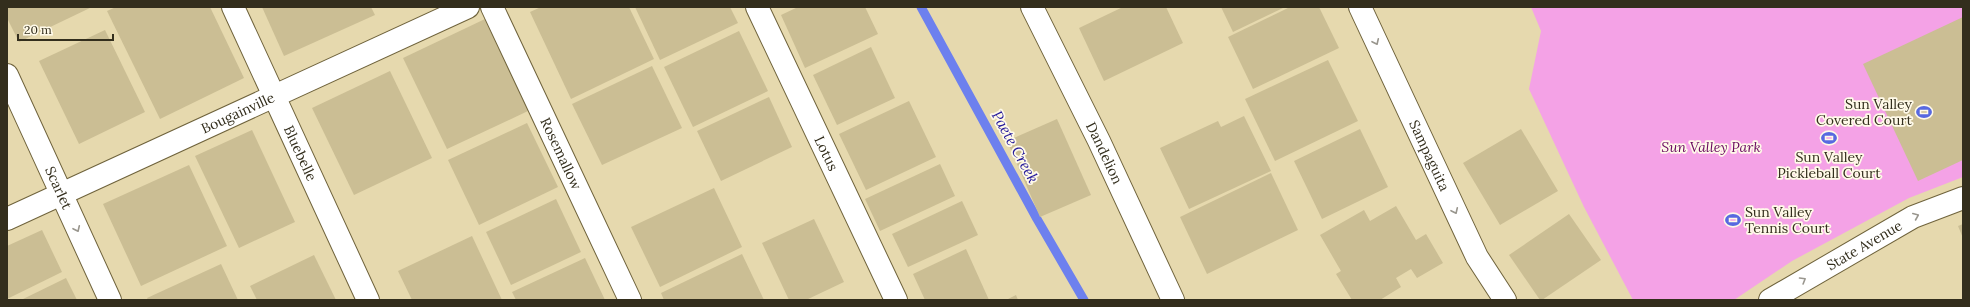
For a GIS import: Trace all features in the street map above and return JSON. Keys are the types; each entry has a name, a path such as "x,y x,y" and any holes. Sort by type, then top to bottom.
{"street":[{"name":"Bluebelle","path":"233,7 368,300"},
{"name":"Bougainville","path":"7,219 468,7"},
{"name":"Rosemallow","path":"492,7 630,300"},
{"name":"Lotus","path":"757,7 896,300"},
{"name":"Dandelion","path":"1032,7 1099,141 1173,300"},
{"name":"Sampaguita","path":"1360,7 1477,257 1505,300"},
{"name":"Scarlet","path":"7,75 110,300"},
{"name":"State Avenue","path":"1770,300 1913,217 1963,198"}],"green space":[{"name":"Sun Valley Park","path":"1531,7 1963,7 1963,177 1909,198 1792,261 1734,300 1633,300 1584,207 1529,89 1541,31"}],"building":[{"path":"7,7 92,7 19,42 7,18"},
{"path":"116,7 210,7 244,78 160,119 107,11"},
{"path":"262,7 371,7 375,15 284,56"},
{"path":"541,7 629,7 654,59 571,99 530,12"},
{"path":"635,7 730,7 738,23 660,60"},
{"path":"798,7 865,7 878,34 805,68 781,15"},
{"path":"1123,7 1166,7 1183,43 1104,81 1079,28"},
{"path":"1221,7 1285,7 1233,32"},
{"path":"1290,7 1319,7 1339,48 1253,89 1228,37"},
{"name":"Sun Valley Covered Court","path":"1963,17 1963,160 1918,181 1863,64"},
{"path":"485,19 528,111 447,149 403,58"},
{"path":"105,30 145,112 79,144 39,61"},
{"path":"739,31 768,91 693,127 664,67"},
{"path":"871,47 895,98 837,125 813,75"},
{"path":"1328,60 1358,121 1275,161 1245,99"},
{"path":"652,66 682,128 602,165 572,104"},
{"path":"390,71 432,158 354,195 312,108"},
{"path":"769,97 792,147 721,181 697,131"},
{"path":"909,101 936,157 866,190 839,134"},
{"path":"1244,116 1271,171 1189,209 1160,148 1218,121 1221,127"},
{"path":"1057,119 1091,195 1040,217 1007,141"},
{"path":"527,123 558,187 479,225 448,160"},
{"path":"1360,129 1388,187 1322,219 1294,161"},
{"path":"1521,129 1558,191 1500,225 1463,163"},
{"path":"252,130 295,222 239,248 195,156"},
{"path":"940,164 955,196 880,231 865,199"},
{"path":"189,165 227,246 141,286 103,204"},
{"path":"1271,173 1298,230 1207,274 1180,217"},
{"path":"714,188 742,247 660,287 631,227"},
{"path":"556,199 581,252 511,285 486,232"},
{"path":"962,201 978,235 908,267 892,234"},
{"path":"1396,206 1416,240 1426,234 1443,263 1417,278 1411,269 1396,278 1401,287 1380,300 1352,300 1336,274 1341,271 1320,235 1364,210 1370,221"},
{"path":"1569,214 1601,260 1540,300 1509,255"},
{"path":"814,219 844,282 806,300 789,300 762,243"},
{"path":"1963,224 1963,238 1958,226"},
{"path":"42,230 62,272 7,299 7,246"},
{"path":"472,236 502,300 412,300 398,271"},
{"path":"966,249 989,300 925,300 913,274"},
{"path":"742,254 764,300 664,300 661,293"},
{"path":"314,255 336,300 257,300 250,286"},
{"path":"585,258 605,300 516,300 512,292"},
{"path":"221,264 238,300 148,300 147,298"},
{"path":"66,278 77,300 21,300"},
{"path":"1016,295 1018,300 1006,300"}],"waterway":[{"name":"Paete Creek","path":"921,7 1037,219 1084,300"}],"place":[{"name":"Sun Valley Covered Court","path":"1924,112"},
{"name":"Sun Valley Pickleball Court","path":"1829,138"},
{"name":"Sun Valley Tennis Court","path":"1733,220"}]}
